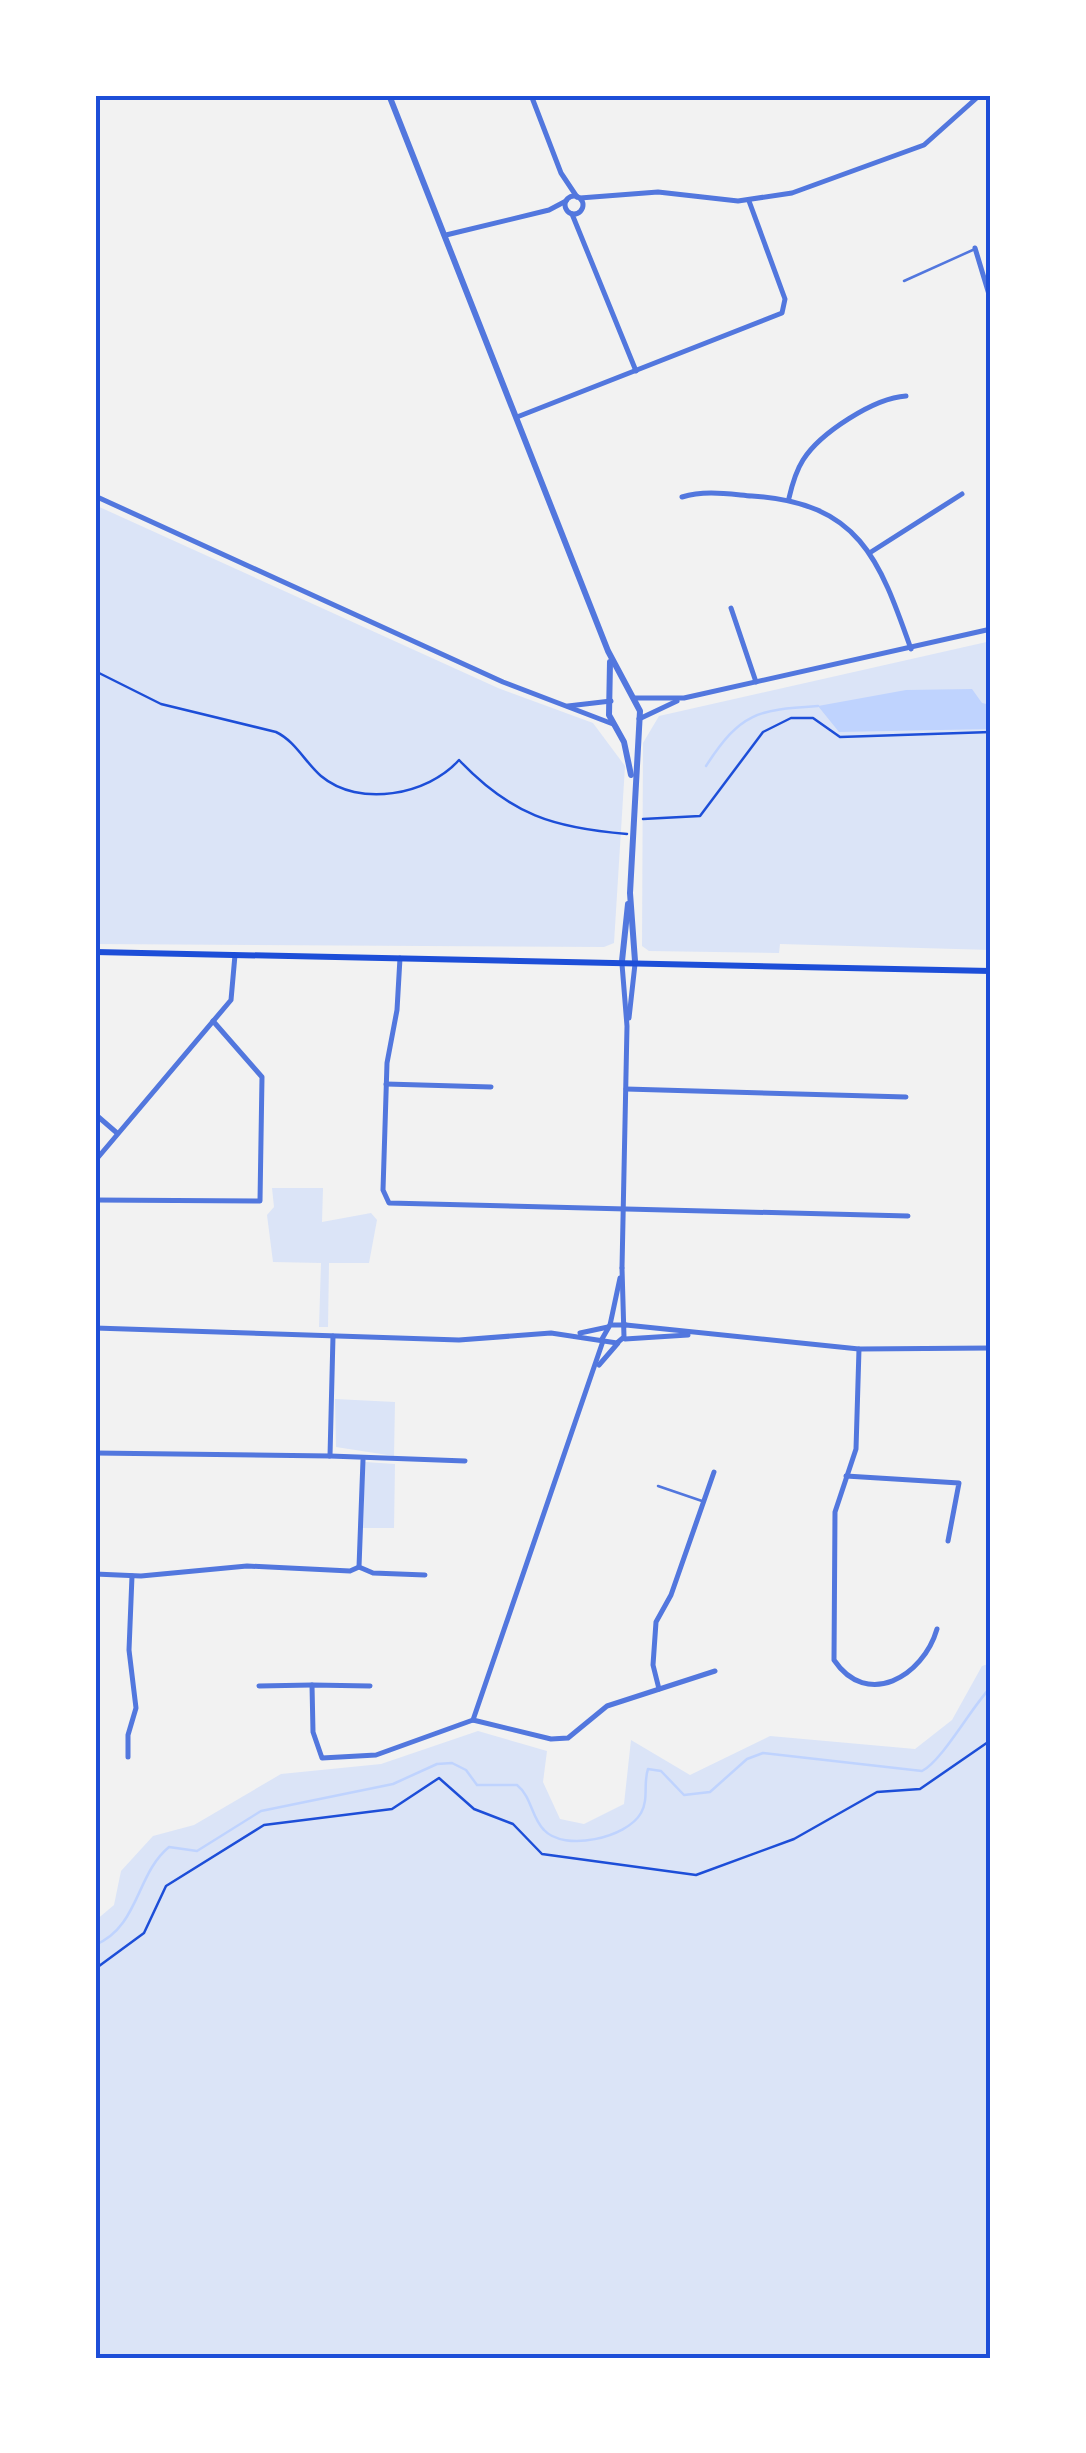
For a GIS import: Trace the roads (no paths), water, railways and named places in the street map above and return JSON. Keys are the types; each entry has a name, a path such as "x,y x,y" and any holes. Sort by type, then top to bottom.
{"main road":[{"path":"95,952 991,971"}],"street":[{"path":"388,95 608,651 634,698 639,720 632,789 630,893 622,961 627,1026 622,1268 626,1325 621,1340 597,1367"},
{"path":"531,95 562,173 578,197 582,231"},
{"path":"446,234 549,210 578,197 658,192 749,201 804,190 910,152 949,127 980,95"},
{"path":"562,173 570,213 582,231 636,371"},
{"path":"549,210 581,211 603,197"},
{"path":"517,417 784,311 785,299 749,201"},
{"path":"975,248 991,301"},
{"path":"788,498 802,460 820,441 884,401 906,396"},
{"path":"682,497 706,492 788,498 840,521 871,552 911,648"},
{"path":"871,552 962,494"},
{"path":"95,496 503,682 615,725 639,720 684,698"},
{"path":"731,608 756,682"},
{"path":"565,706 611,701 624,695 684,698 991,629"},
{"path":"608,651 609,710 628,756 632,789"},
{"path":"627,1026 635,961 630,893"},
{"path":"95,1161 232,996 235,955"},
{"path":"400,958 386,1084 383,1190 389,1203 908,1216"},
{"path":"95,1200 260,1200 262,1077 212,1021"},
{"path":"386,1084 491,1087"},
{"path":"626,1089 906,1097"},
{"path":"95,1114 117,1133"},
{"path":"473,1720 553,1480 597,1367 622,1268"},
{"path":"95,1328 472,1340 572,1334 626,1325 860,1350 991,1348"},
{"path":"572,1334 621,1340 696,1334"},
{"path":"330,1456 333,1336"},
{"path":"860,1350 856,1449 835,1512 834,1660 851,1680 886,1684 914,1672 933,1644 937,1629"},
{"path":"95,1453 465,1461"},
{"path":"359,1567 363,1460"},
{"path":"659,1689 652,1644 656,1622 671,1595 714,1472"},
{"path":"846,1476 959,1483 948,1541"},
{"path":"95,1574 132,1576 212,1567 350,1571 359,1567 373,1573 424,1575"},
{"path":"128,1756 128,1735 136,1708 129,1650 132,1576"},
{"path":"312,1685 316,1751 332,1760 376,1755 473,1720 552,1739 568,1738 607,1706 716,1671"},
{"path":"259,1686 370,1686"}],"lane":[{"path":"904,282 975,248"},
{"path":"658,1486 703,1501"}],"water":[{"path":"972,689 982,703 991,705 991,729 839,732 818,706 906,690"}],"waterway":[{"path":"706,766 730,734 752,717 780,709 818,706"},
{"path":"95,1945 120,1926 158,1858 169,1847 197,1851 261,1811 393,1784 437,1764 452,1763 466,1770 477,1785 517,1785 540,1825 553,1837 595,1839 623,1829 641,1813 648,1769 661,1771 684,1795 710,1792 747,1759 763,1753 922,1771 939,1756 991,1687"}]}
